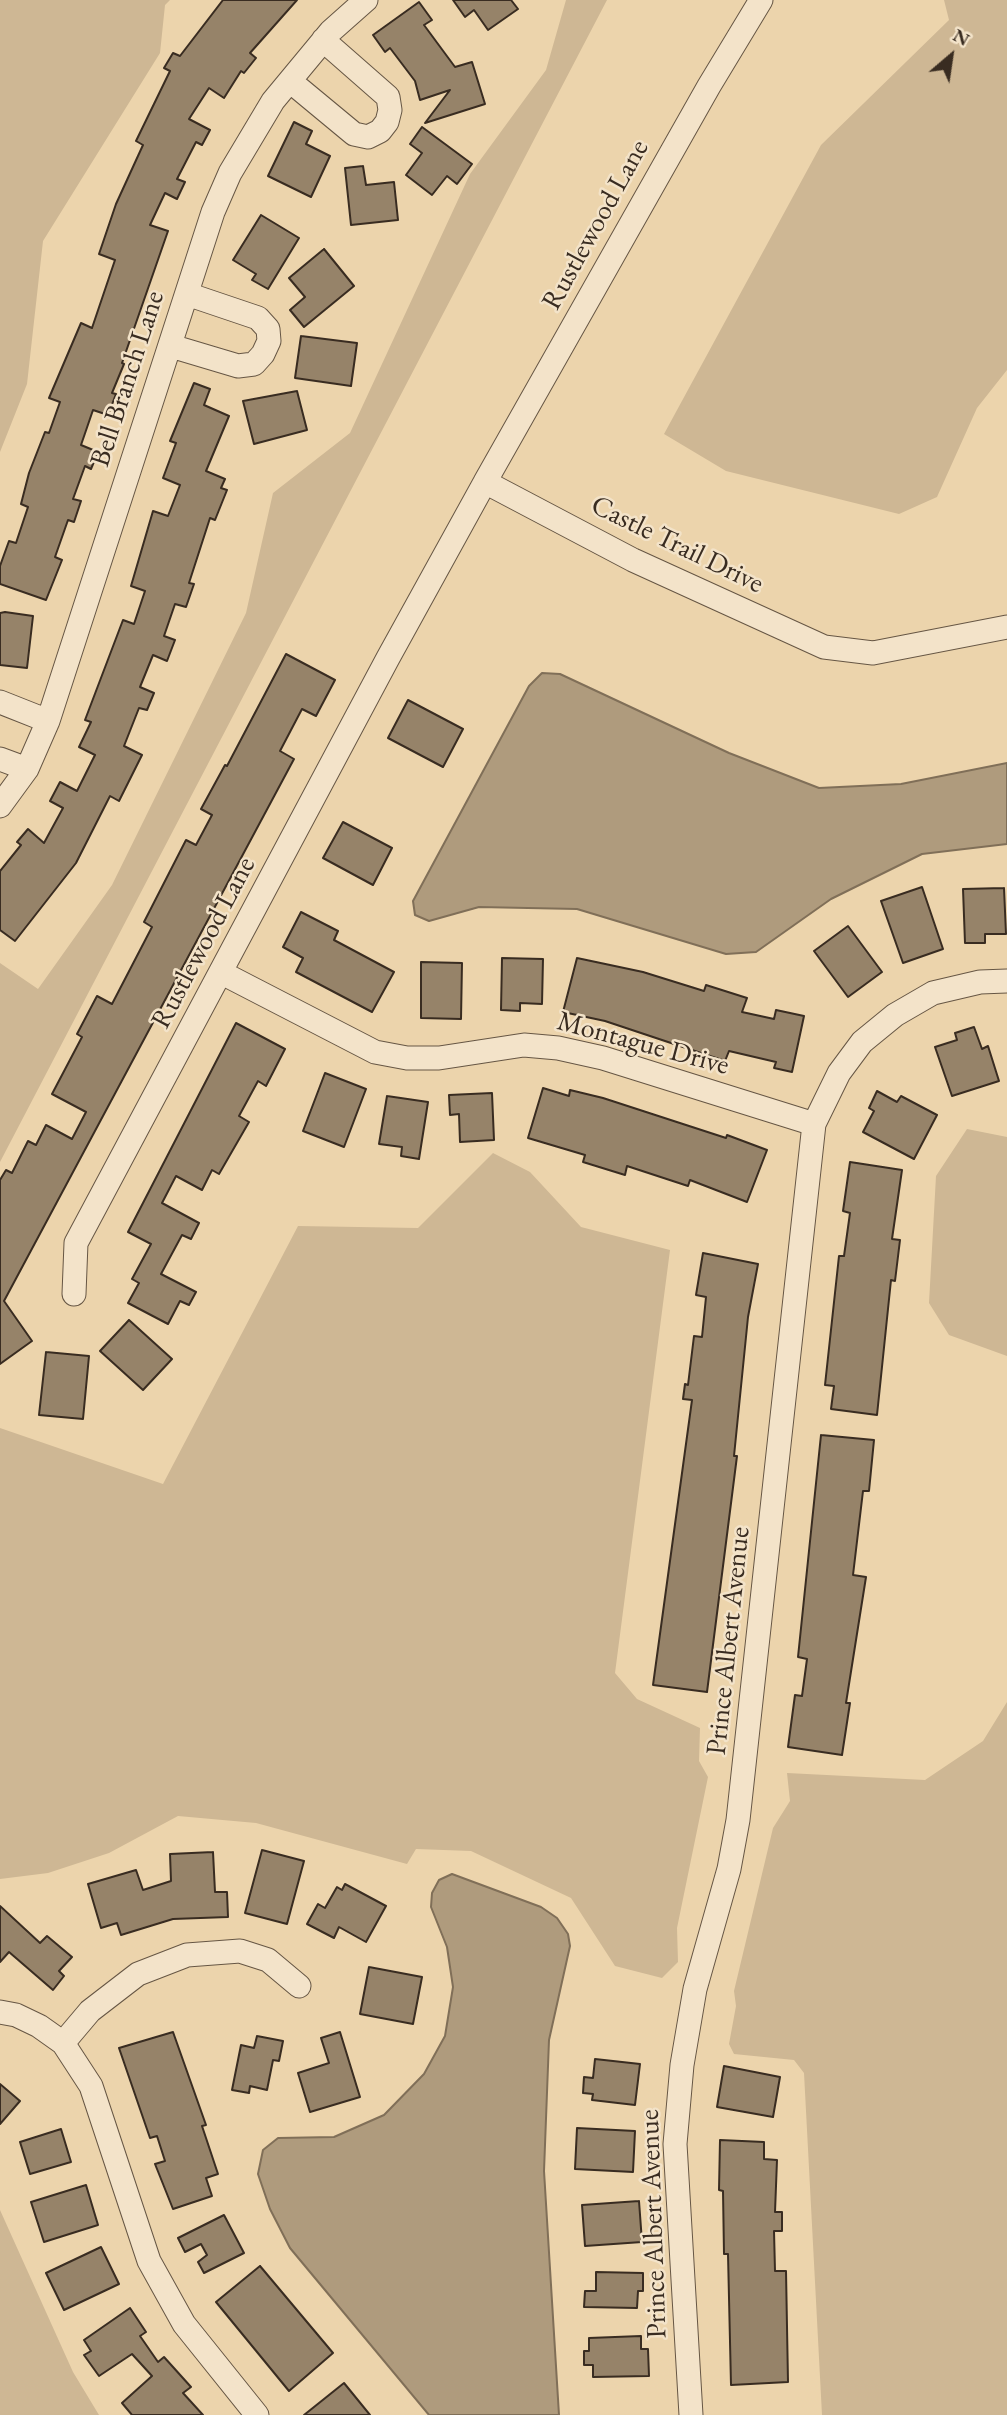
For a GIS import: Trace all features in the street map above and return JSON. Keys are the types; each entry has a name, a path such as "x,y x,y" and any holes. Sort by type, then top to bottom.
{"street":[{"name":"Bell Branch Lane","path":"0,806 27,769 48,721 213,212 230,173 250,136 290,81 323,40 366,0"},
{"name":"Rustlewood Lane","path":"74,1294 76,1243 485,482 715,74 761,0"},
{"path":"290,81 354,134 368,137 380,131 387,122 390,110 388,97 323,40"},
{"path":"171,346 238,366 254,364 269,341 268,329 258,318 187,294"},
{"name":"Castle Trail Drive","path":"485,482 633,560 824,647 873,653 1007,627"},
{"path":"0,702 48,721"},
{"path":"0,759 27,769"},
{"name":"Montague Drive","path":"222,973 375,1052 407,1058 439,1058 524,1045 558,1048 603,1058 814,1124"},
{"name":"Prince Albert Avenue","path":"691,2415 675,2144 681,2065 695,1989 729,1869 738,1820 814,1124 839,1073 862,1042 895,1015 933,993 980,982 1007,981"},
{"path":"63,2043 90,2011 138,1974 187,1955 240,1951 268,1960 299,1986"},
{"path":"0,2012 16,2015 39,2026 63,2043 91,2086 149,2261 184,2324 257,2415"}],"shaded area":[{"path":"0,0 170,0 165,5 160,53 43,241 27,384 0,452"},
{"path":"566,0 607,0 0,1162 0,963 38,989 112,885 246,613 273,493 350,433 470,174 546,70"},
{"path":"944,0 1007,0 1007,370 977,408 937,497 899,514 726,471 664,434 821,145 949,20"},
{"path":"542,673 560,674 729,753 819,788 901,784 1007,763 1007,844 922,854 831,899 756,952 726,954 577,909 479,907 429,921 415,915 413,901 529,686"},
{"path":"967,1129 1007,1137 1007,1356 949,1335 929,1303 936,1176"},
{"path":"493,1153 530,1172 581,1227 670,1250 615,1673 637,1699 700,1728 699,1761 708,1777 677,1928 678,1962 662,1978 615,1966 571,1898 471,1851 416,1849 407,1864 256,1823 178,1816 109,1853 48,1873 0,1879 0,1428 163,1484 298,1226 418,1228"},
{"path":"1007,1702 1007,2415 822,2415 804,2073 794,2060 734,2054 729,2044 736,2006 734,1991 773,1828 790,1801 787,1773 925,1780 983,1741"},
{"path":"452,1874 541,1907 557,1918 568,1934 570,1946 549,2040 544,2171 559,2415 429,2415 290,2248 270,2209 258,2174 263,2150 278,2138 334,2137 384,2115 424,2074 445,2036 453,1987 447,1947 431,1907 432,1893 439,1880"},
{"path":"0,2210 73,2372 99,2415 0,2415"}],"building":[{"path":"223,0 297,0 250,53 256,58 244,73 241,71 224,98 209,88 189,119 210,130 202,145 196,142 177,179 185,182 177,199 165,193 150,225 168,231 112,393 116,394 108,415 93,410 81,445 98,452 91,469 85,466 73,499 81,501 74,522 68,520 55,557 62,560 46,600 0,584 0,566 9,541 16,543 28,507 21,504 29,473 45,432 49,433 60,402 49,398 81,323 92,328 115,260 99,254 116,204 143,145 136,141 170,71 164,68 173,53 180,56"},
{"path":"453,0 511,0 518,9 488,30 474,10 465,17"},
{"path":"419,2 432,20 424,25 455,67 472,62 485,104 425,123 450,90 420,100 415,81 390,48 385,52 373,35"},
{"path":"294,122 312,131 306,144 330,156 311,197 268,176"},
{"path":"422,127 472,164 457,184 447,176 432,195 406,175 422,153 410,144"},
{"path":"363,166 366,185 394,182 398,220 351,225 345,168"},
{"path":"261,215 299,238 268,289 252,280 256,274 233,260"},
{"path":"324,249 354,286 304,327 290,310 305,297 289,278"},
{"path":"301,336 357,343 351,386 295,378"},
{"path":"194,383 210,389 204,405 229,416 206,471 225,479 221,488 227,490 215,520 210,518 189,583 194,584 186,607 175,604 164,636 175,640 167,661 153,655 140,687 154,693 147,710 139,708 124,746 142,755 119,801 110,796 76,863 15,941 0,930 0,871 21,845 17,842 28,829 44,843 63,808 50,801 60,782 77,791 95,755 79,747 91,722 85,720 123,620 134,624 145,591 131,586 153,511 168,516 180,485 163,478 176,443 170,441"},
{"path":"297,391 307,430 254,444 243,401"},
{"path":"0,613 33,616 27,668 0,665"},
{"path":"286,654 335,680 316,716 302,709 280,751 294,759 4,1301 32,1341 0,1364 0,1180 6,1170 12,1173 28,1141 36,1145 46,1125 72,1139 86,1112 52,1094 82,1037 77,1034 97,996 112,1004 152,927 144,922 186,840 196,845 212,815 201,809 225,765 227,766"},
{"path":"408,700 463,729 443,767 388,738"},
{"path":"343,822 392,848 373,885 323,858"},
{"path":"922,887 943,949 903,963 881,901"},
{"path":"1004,888 1006,934 985,934 985,943 965,943 963,889"},
{"path":"301,912 338,931 334,940 394,972 372,1012 296,972 303,958 283,947"},
{"path":"848,926 882,972 848,997 814,951"},
{"path":"502,958 543,959 542,1004 520,1003 520,1011 501,1010"},
{"path":"577,958 643,972 704,991 706,985 747,998 742,1012 774,1019 776,1010 804,1016 792,1072 774,1068 776,1062 729,1051 725,1061 605,1021 563,1012"},
{"path":"421,962 462,963 461,1019 421,1018"},
{"path":"236,1023 285,1049 266,1086 258,1081 239,1116 249,1122 219,1174 212,1170 202,1190 176,1176 162,1203 199,1223 191,1239 182,1235 161,1274 196,1292 189,1305 180,1301 168,1324 128,1303 139,1283 132,1279 151,1244 128,1232"},
{"path":"974,1027 982,1049 988,1046 999,1081 952,1096 935,1047 957,1040 955,1033"},
{"path":"325,1073 366,1089 344,1147 303,1131"},
{"path":"543,1088 569,1096 570,1090 603,1098 726,1138 727,1135 767,1150 747,1202 690,1180 688,1186 627,1166 625,1175 583,1162 585,1155 528,1138"},
{"path":"877,1091 897,1102 901,1096 937,1115 914,1159 863,1132 874,1111 869,1108"},
{"path":"492,1093 494,1140 460,1142 459,1114 450,1115 449,1095"},
{"path":"387,1096 428,1102 419,1159 401,1156 402,1147 379,1144"},
{"path":"850,1162 902,1170 892,1239 900,1240 895,1281 891,1280 877,1415 831,1409 834,1386 825,1385 839,1256 844,1256 850,1213 843,1211"},
{"path":"703,1253 758,1264 748,1317 734,1456 737,1456 707,1692 653,1685 692,1400 683,1399 685,1384 688,1385 694,1336 702,1337 706,1297 696,1295"},
{"path":"129,1320 172,1359 143,1390 100,1351"},
{"path":"46,1352 89,1356 83,1419 39,1415"},
{"path":"821,1435 874,1440 869,1491 863,1491 853,1575 866,1577 846,1703 850,1703 842,1755 788,1747 795,1695 802,1696 807,1659 798,1657"},
{"path":"262,1850 304,1861 287,1924 245,1913"},
{"path":"213,1852 215,1892 227,1892 228,1917 173,1919 121,1935 117,1923 101,1928 88,1884 136,1870 143,1890 171,1881 170,1854"},
{"path":"345,1884 386,1906 366,1942 339,1927 334,1938 307,1924 318,1904 325,1908 337,1887 342,1890"},
{"path":"0,1906 40,1943 47,1936 72,1957 59,1971 64,1976 53,1990 9,1952 0,1962"},
{"path":"369,1967 422,1977 413,2024 360,2014"},
{"path":"173,2032 206,2125 202,2126 218,2174 206,2178 212,2196 173,2209 155,2164 165,2161 157,2136 150,2138 119,2048"},
{"path":"340,2032 360,2097 310,2112 298,2073 329,2063 321,2038"},
{"path":"257,2036 283,2041 279,2061 273,2060 267,2090 250,2086 249,2093 232,2090 241,2045 254,2048"},
{"path":"595,2059 640,2064 635,2105 592,2100 593,2094 583,2093 584,2077 593,2078"},
{"path":"724,2066 780,2077 773,2117 717,2107"},
{"path":"0,2084 20,2101 0,2124"},
{"path":"577,2128 635,2131 633,2172 575,2169"},
{"path":"61,2129 71,2162 30,2174 20,2142"},
{"path":"720,2140 764,2142 764,2159 777,2160 775,2212 782,2212 782,2231 774,2231 775,2271 786,2271 788,2382 731,2385 728,2254 724,2254 723,2191 719,2190"},
{"path":"86,2185 98,2225 44,2242 31,2202"},
{"path":"639,2201 642,2242 585,2246 582,2205"},
{"path":"224,2215 244,2253 204,2273 198,2262 207,2255 201,2244 185,2252 178,2238"},
{"path":"101,2247 119,2284 64,2310 46,2273"},
{"path":"260,2266 333,2353 289,2391 216,2302"},
{"path":"596,2272 643,2273 643,2291 638,2291 637,2308 584,2307 585,2291 596,2291"},
{"path":"130,2308 146,2332 140,2336 158,2362 164,2357 191,2387 183,2393 203,2415 132,2415 122,2403 152,2376 132,2354 99,2376 84,2355 91,2351 84,2340"},
{"path":"641,2336 641,2349 648,2349 649,2376 593,2377 593,2365 584,2365 584,2351 589,2351 589,2338"},
{"path":"344,2383 370,2415 304,2415"}]}
